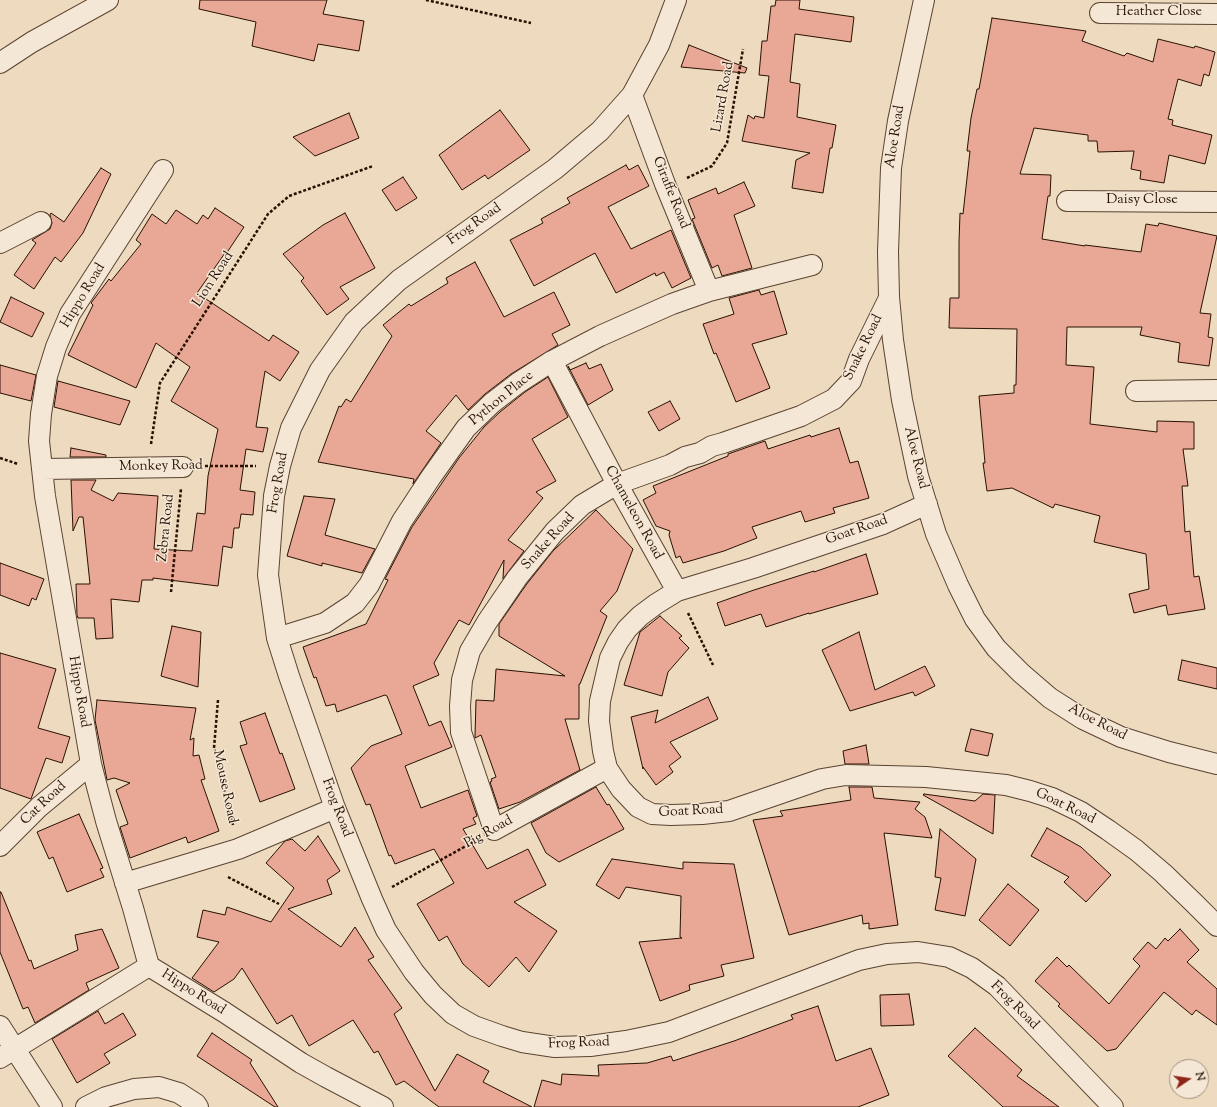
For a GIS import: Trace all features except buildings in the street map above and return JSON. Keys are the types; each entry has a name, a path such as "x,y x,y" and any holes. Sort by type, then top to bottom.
{"street":[{"path":"0,63 32,42 108,0"},
{"name":"Frog Road","path":"676,0 659,45 632,96 600,131 555,169 399,280 354,322 320,370 291,428 280,466 274,496 268,575 277,638 335,808 386,930 414,972 433,995 453,1014 474,1026 522,1042 555,1047 590,1046 626,1041 669,1032 858,960 887,954 918,952 949,957 972,968 997,986 1113,1107"},
{"name":"Aloe Road","path":"924,0 898,120 891,168 888,245 889,297 892,340 902,400 918,476 936,534 958,585 975,619 996,648 1021,673 1050,698 1083,719 1120,737 1169,752 1217,764"},
{"name":"Heather Close","path":"1100,13 1217,14"},
{"name":"Giraffe Road","path":"632,96 665,184 709,291"},
{"name":"Hippo Road","path":"163,170 70,314 56,347 47,376 41,414 39,441 45,496 91,764 106,821 149,966 308,1066 382,1107"},
{"name":"Daisy Close","path":"1066,201 1217,202"},
{"path":"0,243 41,222"},
{"name":"Python Place","path":"277,638 325,623 354,603 369,585 402,521 466,428 492,403 518,383 552,361 628,323 672,304 709,291 812,265"},
{"name":"Snake Road","path":"494,830 462,732 460,706 462,680 470,651 487,622 517,578 555,531 582,505 617,484 670,465 685,457 700,453 712,446 723,444 801,416 834,399 851,381 859,359 889,297"},
{"name":"Chameleon Road","path":"552,361 617,484 677,590"},
{"path":"1136,391 1217,390"},
{"name":"Monkey Road","path":"42,469 183,467"},
{"name":"Goat Road","path":"927,504 883,524 753,568 677,590 640,616 627,629 610,658 600,701 598,721 607,768 620,789 638,807 652,814 671,815 729,811 822,779 846,775 926,777 1006,785 1052,798 1081,812 1108,830 1136,850 1217,926"},
{"name":"Cat Road","path":"0,846 39,807 91,764"},
{"name":"Pig Road","path":"494,830 607,768"},
{"path":"125,883 238,849 335,808"},
{"path":"7,1053 149,966"},
{"path":"0,1026 7,1053 52,1107"},
{"path":"86,1107 106,1097 134,1089 159,1087 179,1093 196,1104 198,1107"}],"path":[{"path":"426,0 532,24"},
{"name":"Lizard Road","path":"665,184 689,177 712,166 726,143 743,49"},
{"name":"Lion Road","path":"147,467 160,383 268,214 289,196 373,166"},
{"name":"Monkey Road","path":"183,467 280,466"},
{"name":"Zebra Road","path":"171,592 183,467"},
{"path":"677,590 713,665"},
{"name":"Mouse Road","path":"218,700 214,748 238,849"},
{"name":"Pig Road","path":"372,899 494,830"},
{"path":"222,875 230,877 279,904"}]}
